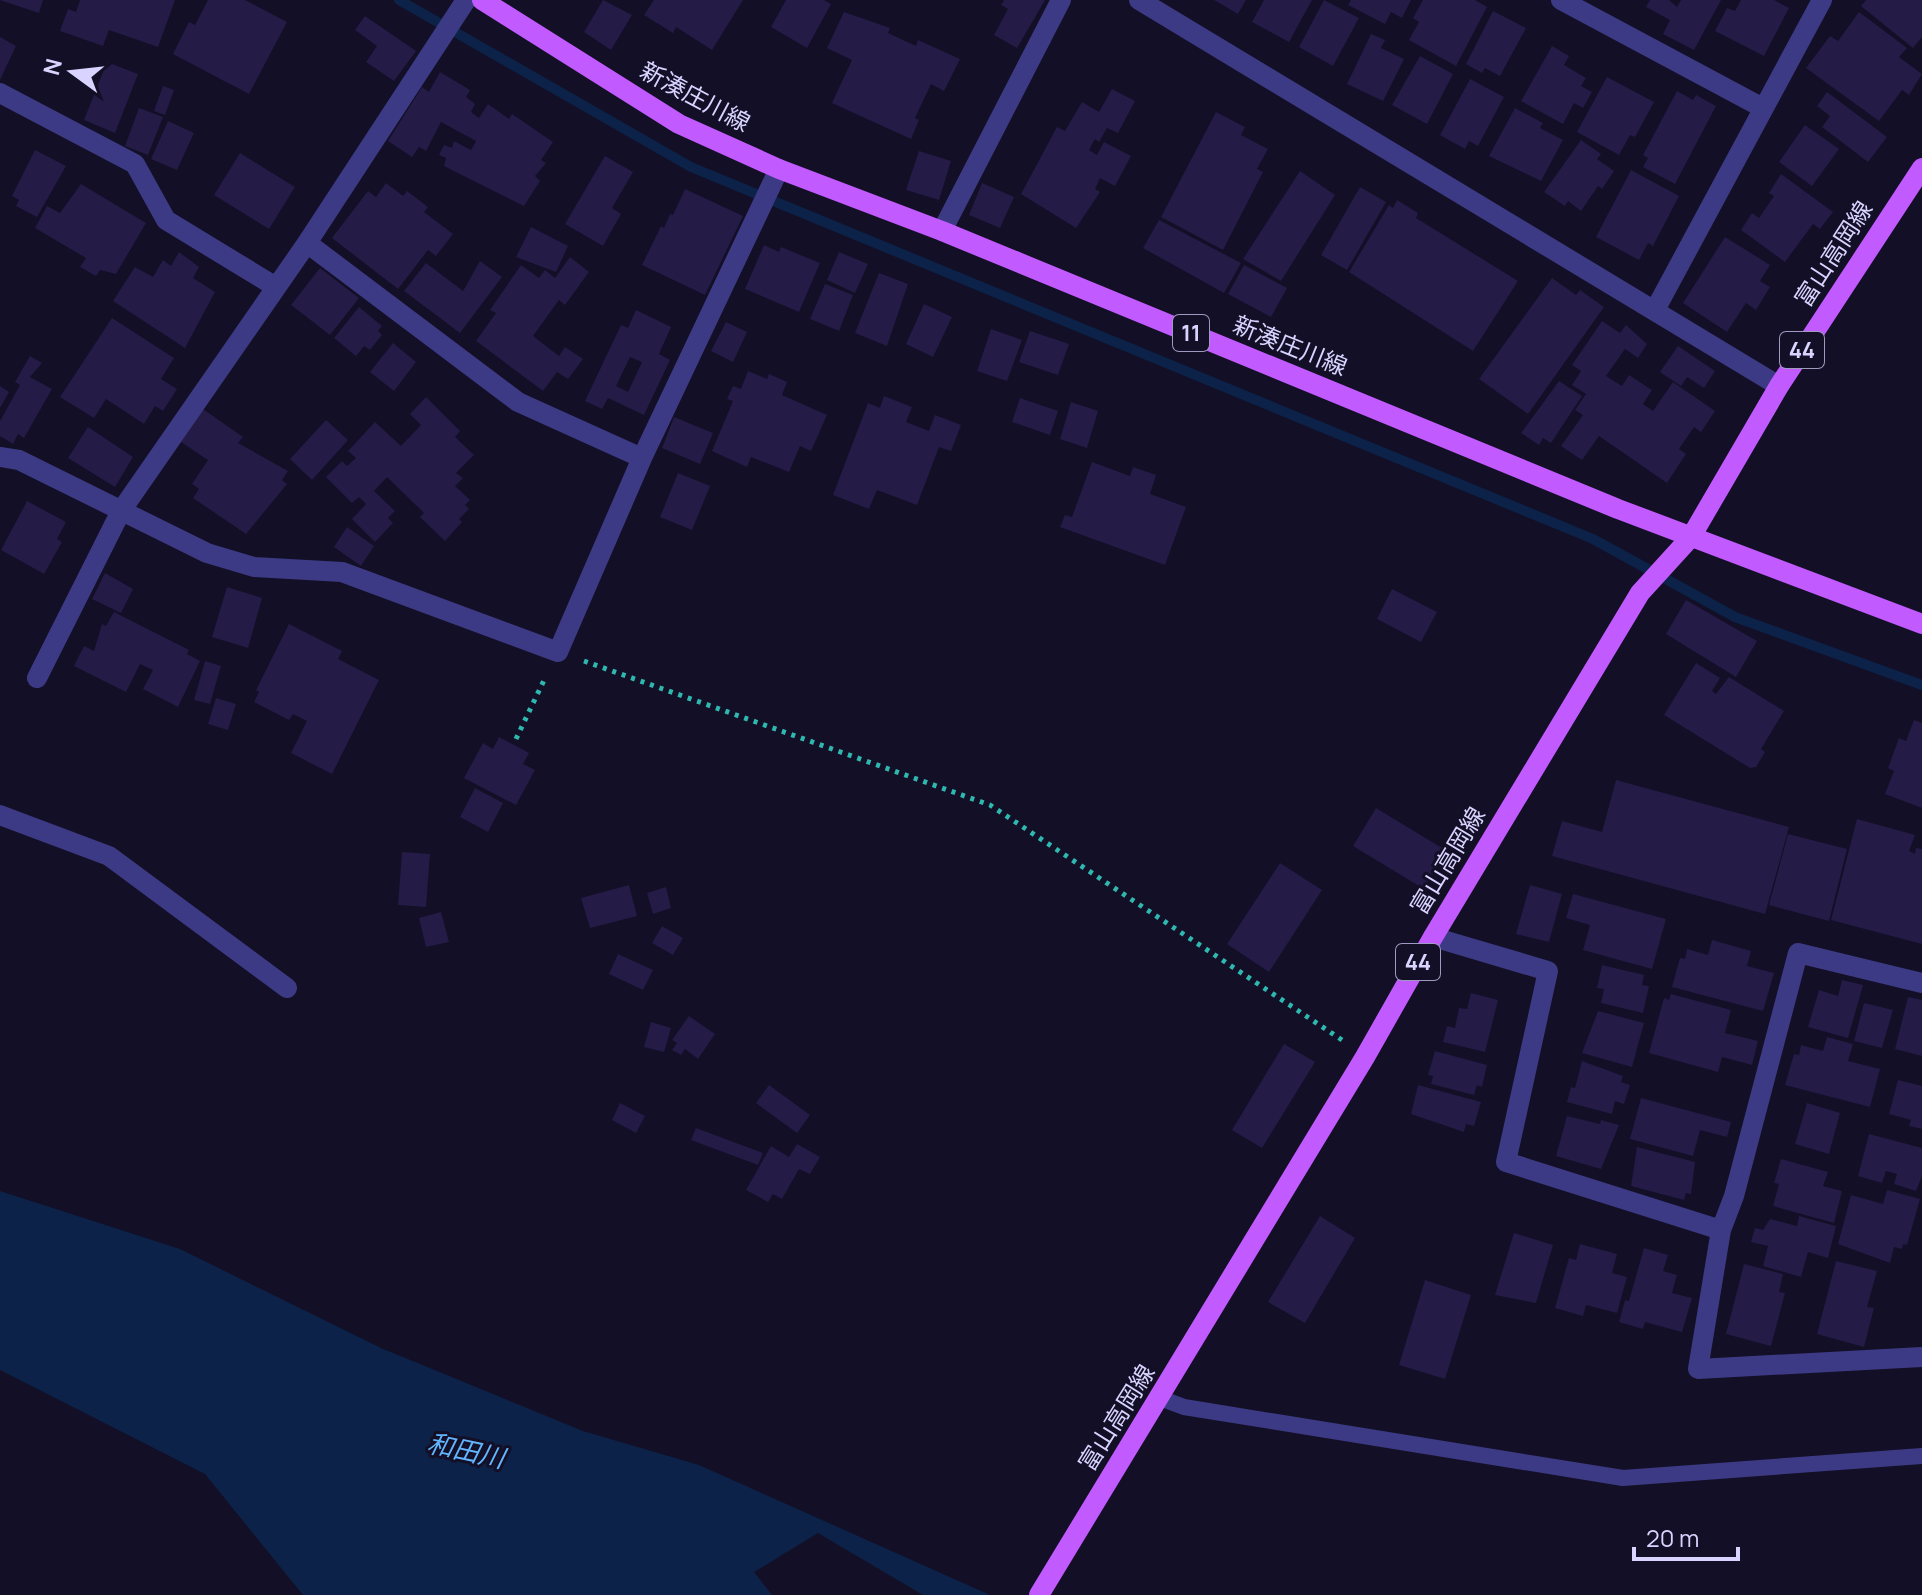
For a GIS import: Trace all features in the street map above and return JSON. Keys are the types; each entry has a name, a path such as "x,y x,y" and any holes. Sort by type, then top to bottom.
{"main road":[{"name":"新湊庄川線","path":"482,0 679,124 779,169 942,231 1691,537 1922,624"},
{"name":"富山高岡線","path":"1039,1595 1365,1057 1433,937 1640,593 1691,537 1779,386 1922,168"}],"street":[{"path":"37,678 121,511 307,243 466,0"},
{"path":"942,231 1061,0"},
{"path":"1139,0 1779,386"},
{"path":"1561,0 1763,108"},
{"path":"1655,310 1822,0"},
{"path":"0,93 135,164 166,220 276,287"},
{"path":"0,457 19,460 207,553 254,567 342,572 558,652 642,458 779,169"},
{"path":"307,243 518,402 642,458"},
{"path":"0,815 109,856 287,988"},
{"path":"1433,937 1548,971 1506,1162 1721,1230"},
{"path":"1921,1353 1698,1369 1721,1230 1734,1196 1798,953 1922,983"}],"lane":[{"path":"1156,1404 1623,1478 1922,1456"}],"path":[{"path":"516,739 558,652 990,805 1365,1057"}],"water":[{"name":"和田川","path":"0,1191 180,1249 381,1348 583,1431 699,1465 990,1595 923,1595 818,1533 754,1572 772,1595 303,1595 205,1474 0,1370"}],"building":[{"path":"0,0 43,0 39,13"},
{"path":"80,0 175,0 158,47 109,30 103,46 60,31 68,9 76,12"},
{"path":"208,0 245,0 287,22 249,94 173,54 189,22 195,25"},
{"path":"603,0 632,15 611,50 584,32"},
{"path":"654,0 743,0 712,50 676,27 673,33 644,15"},
{"path":"786,0 824,0 831,4 807,48 771,27"},
{"path":"1004,0 1045,0 1017,48 994,35 1008,9 1001,5"},
{"path":"1214,0 1246,0 1238,14"},
{"path":"1264,0 1312,0 1289,42 1252,22"},
{"path":"1324,0 1359,18 1333,66 1299,47"},
{"path":"1351,0 1411,0 1402,18 1391,12 1385,24 1348,5"},
{"path":"1423,0 1475,0 1487,7 1456,66 1409,40 1419,22 1413,18"},
{"path":"1650,0 1669,0 1677,7 1681,0 1721,0 1694,50 1663,34 1670,20 1646,7"},
{"path":"1741,0 1774,0 1789,8 1764,56 1715,31 1727,8 1735,11"},
{"path":"1866,0 1922,0 1922,37 1913,48 1861,6"},
{"path":"1493,11 1526,28 1500,76 1485,68 1482,73 1466,64"},
{"path":"844,12 890,28 888,33 916,46 918,40 960,59 944,91 931,84 915,118 919,120 911,139 832,103 852,60 827,48"},
{"path":"1859,12 1907,48 1899,57 1922,74 1909,95 1902,90 1879,121 1806,68 1830,36 1838,41"},
{"path":"365,16 416,51 394,81 366,62 377,46 355,30"},
{"path":"1371,34 1385,40 1381,48 1404,59 1383,101 1347,84"},
{"path":"0,37 16,46 0,80"},
{"path":"1552,46 1569,56 1564,65 1586,78 1581,86 1592,92 1583,108 1574,103 1563,124 1521,101"},
{"path":"1420,56 1453,74 1427,124 1392,105"},
{"path":"107,62 138,74 115,133 84,120"},
{"path":"440,72 470,90 466,97 475,104 471,112 479,118 488,104 509,119 512,114 553,142 541,160 546,163 535,176 540,181 524,206 444,166 446,158 439,155 444,145 452,148 454,141 471,150 476,141 441,122 426,151 419,147 412,157 388,141 422,87 429,92"},
{"path":"1607,77 1654,102 1635,137 1630,135 1619,155 1577,132"},
{"path":"1470,79 1504,97 1478,146 1469,141 1465,149 1440,135"},
{"path":"163,86 174,90 165,115 154,111"},
{"path":"1112,89 1135,101 1118,133 1107,128 1099,142 1095,139 1089,150 1097,155 1104,142 1131,156 1115,186 1100,178 1095,189 1100,192 1076,228 1021,194 1057,127 1065,131 1082,102 1099,112"},
{"path":"1677,91 1693,100 1696,95 1716,106 1675,184 1643,167 1648,158 1643,155"},
{"path":"1827,92 1887,137 1868,162 1822,127 1830,116 1817,106"},
{"path":"139,108 163,117 148,155 125,146"},
{"path":"1515,108 1543,123 1540,128 1563,140 1541,181 1489,156"},
{"path":"1216,112 1245,127 1241,135 1268,149 1257,169 1263,172 1223,250 1161,217"},
{"path":"168,121 194,133 177,170 151,159"},
{"path":"1805,125 1839,149 1812,186 1779,162"},
{"path":"1581,140 1601,154 1597,159 1614,171 1602,189 1598,186 1581,211 1568,201 1565,206 1544,192"},
{"path":"35,150 66,166 37,217 16,206 19,200 12,196"},
{"path":"919,151 951,161 939,200 906,190"},
{"path":"240,153 295,187 269,229 214,195"},
{"path":"605,156 633,172 612,208 621,214 603,246 565,224"},
{"path":"1631,170 1679,196 1653,246 1648,243 1639,260 1596,237"},
{"path":"1300,171 1335,195 1281,281 1243,259"},
{"path":"1781,174 1833,212 1820,229 1813,224 1785,262 1741,230 1752,213 1759,218 1774,196 1769,193"},
{"path":"386,183 403,196 407,191 428,207 424,212 453,234 436,256 428,250 398,289 332,238 368,191 376,197"},
{"path":"982,183 1014,197 1000,228 969,215"},
{"path":"81,184 146,223 116,274 100,270 96,276 80,267 86,258 35,228 47,206 60,213"},
{"path":"1360,187 1386,202 1347,270 1321,255"},
{"path":"685,189 743,216 705,295 642,265 661,226 664,228 670,214 673,215"},
{"path":"1397,200 1418,213 1416,218 1518,281 1473,351 1349,272 1389,205 1393,208"},
{"path":"1159,220 1241,263 1224,293 1143,248"},
{"path":"531,227 568,246 556,272 516,257"},
{"path":"1725,237 1770,265 1760,281 1770,287 1756,310 1746,303 1727,332 1683,303"},
{"path":"764,245 779,252 781,247 820,263 799,312 745,289"},
{"path":"179,252 199,267 193,278 215,292 185,348 113,301 135,267 153,277 163,260 171,266"},
{"path":"839,252 868,264 855,293 827,280"},
{"path":"570,257 589,272 565,305 559,300 533,336 559,356 565,347 583,359 568,379 557,372 543,391 476,341 496,313 490,310 521,265 539,278 545,270 555,278"},
{"path":"480,261 502,277 460,333 404,291 426,263 463,291"},
{"path":"1244,265 1287,288 1271,317 1228,294"},
{"path":"320,268 359,298 330,335 291,305"},
{"path":"879,273 908,284 887,346 855,333"},
{"path":"1552,278 1576,295 1580,290 1604,307 1528,414 1479,379"},
{"path":"825,284 853,295 839,331 810,319"},
{"path":"924,304 952,317 933,357 906,344"},
{"path":"359,307 382,326 378,331 382,335 370,350 364,346 356,356 334,338"},
{"path":"636,310 671,327 659,354 670,360 644,415 608,398 602,409 585,401 621,325 628,328","holes":["630,357 642,362 628,392 616,386"]},
{"path":"112,318 174,358 161,379 177,389 163,411 155,406 144,424 106,399 94,418 60,397"},
{"path":"1602,321 1620,333 1626,325 1647,344 1638,358 1625,349 1606,376 1622,386 1629,375 1652,390 1643,404 1653,411 1673,382 1715,411 1701,432 1694,427 1679,449 1686,454 1667,483 1599,436 1582,460 1561,446 1583,415 1575,410 1586,394 1572,385 1581,371 1572,365"},
{"path":"726,322 747,332 733,362 711,351"},
{"path":"991,329 1022,340 1007,381 977,371"},
{"path":"1030,331 1069,344 1058,375 1019,362"},
{"path":"393,343 416,362 394,391 370,372"},
{"path":"1678,346 1715,371 1704,388 1687,377 1681,386 1660,372"},
{"path":"30,356 42,363 30,377 52,389 24,438 18,434 13,444 0,436 0,421 20,385 15,382"},
{"path":"748,371 767,379 769,374 787,382 782,395 827,415 811,451 800,446 789,472 751,457 747,467 712,451 733,401 727,399 733,386 741,389"},
{"path":"1559,381 1582,396 1551,443 1543,438 1539,445 1521,433"},
{"path":"0,386 9,392 0,408"},
{"path":"884,396 912,407 906,422 929,431 935,415 961,425 951,451 939,447 917,505 877,490 869,509 833,495 868,403 880,408"},
{"path":"426,397 460,431 455,437 474,455 456,473 463,478 455,486 470,500 465,505 469,509 445,541 420,517 424,513 387,477 374,491 395,511 388,518 393,523 375,542 352,519 366,504 359,497 352,503 326,477 342,461 347,466 356,458 348,451 375,422 401,446 421,425 410,414"},
{"path":"1020,398 1058,411 1050,435 1012,422"},
{"path":"1071,402 1098,411 1087,448 1060,439"},
{"path":"203,409 243,437 238,443 288,471 282,480 287,484 246,534 193,498 199,489 192,484 208,460 181,442"},
{"path":"674,417 713,433 700,464 662,448"},
{"path":"326,420 348,440 312,480 290,459"},
{"path":"88,427 133,457 115,487 68,458"},
{"path":"1092,462 1130,476 1133,467 1156,475 1150,494 1186,507 1165,565 1060,527 1065,515 1072,517"},
{"path":"678,473 710,486 692,530 660,517"},
{"path":"27,501 66,522 57,539 62,542 44,574 1,550"},
{"path":"347,527 374,546 361,566 334,547"},
{"path":"105,573 133,589 121,613 92,599"},
{"path":"227,587 262,598 248,648 212,637"},
{"path":"1392,589 1437,612 1421,642 1377,619"},
{"path":"1686,600 1757,641 1736,677 1666,634"},
{"path":"114,612 189,650 187,654 200,661 178,707 143,689 153,670 140,664 126,692 74,666 84,646 94,651 102,624 106,626"},
{"path":"289,624 342,651 338,659 379,680 332,774 291,753 307,721 293,714 289,720 254,702 259,692 256,690"},
{"path":"205,661 221,666 210,704 194,700"},
{"path":"1696,663 1720,678 1712,691 1716,694 1729,677 1784,711 1761,749 1765,752 1756,767 1750,768 1664,715"},
{"path":"216,698 236,704 228,730 208,724"},
{"path":"1914,720 1922,723 1922,808 1885,794 1894,771 1888,768 1899,738 1906,741"},
{"path":"499,737 529,753 523,764 535,770 516,805 464,778 483,743 493,749"},
{"path":"1616,780 1789,827 1765,914 1552,856 1562,821 1602,832"},
{"path":"475,788 503,803 488,832 460,817"},
{"path":"1376,808 1447,851 1424,889 1353,846"},
{"path":"1857,819 1915,835 1909,851 1915,854 1916,848 1922,849 1922,944 1831,920"},
{"path":"1788,834 1847,849 1829,921 1769,905"},
{"path":"402,852 430,854 426,907 398,905"},
{"path":"1280,863 1322,890 1269,972 1227,944"},
{"path":"629,885 637,916 590,928 581,898"},
{"path":"1530,885 1562,894 1549,942 1516,934"},
{"path":"666,887 671,908 653,914 647,893"},
{"path":"1573,894 1666,919 1652,969 1583,950 1590,925 1566,918"},
{"path":"441,912 449,942 426,947 419,918"},
{"path":"662,926 683,938 673,955 652,943"},
{"path":"1712,940 1751,951 1747,966 1774,973 1763,1011 1672,987 1680,958 1685,959 1687,949 1708,955"},
{"path":"618,954 653,970 643,990 609,974"},
{"path":"1602,965 1644,975 1642,985 1649,986 1643,1013 1601,1003 1604,989 1597,988"},
{"path":"1842,980 1863,985 1848,1038 1808,1027 1819,990 1838,996"},
{"path":"1471,993 1498,1000 1485,1052 1443,1042 1447,1026 1455,1028 1459,1008 1467,1009"},
{"path":"1671,994 1731,1010 1725,1033 1758,1041 1752,1065 1722,1057 1718,1072 1649,1053 1664,998 1669,1000"},
{"path":"1908,997 1922,1000 1922,1056 1895,1049"},
{"path":"1864,1003 1893,1010 1882,1048 1854,1041"},
{"path":"1598,1011 1644,1023 1632,1067 1582,1053"},
{"path":"689,1016 715,1034 698,1059 685,1049 681,1055 672,1050 677,1043 672,1040"},
{"path":"651,1022 671,1028 664,1052 644,1047"},
{"path":"1827,1037 1853,1044 1848,1061 1880,1069 1870,1107 1785,1085 1794,1054 1799,1055 1801,1045 1823,1051"},
{"path":"1284,1044 1315,1062 1262,1148 1232,1130"},
{"path":"1435,1051 1487,1065 1482,1087 1477,1085 1474,1095 1431,1084 1433,1076 1428,1075"},
{"path":"1582,1061 1623,1076 1621,1082 1630,1085 1624,1104 1615,1101 1612,1114 1567,1102 1571,1087 1575,1088"},
{"path":"1898,1080 1922,1086 1922,1129 1909,1126 1911,1120 1889,1114"},
{"path":"769,1085 810,1115 797,1133 756,1103"},
{"path":"1418,1085 1481,1102 1474,1126 1466,1124 1464,1132 1411,1114"},
{"path":"1641,1098 1731,1122 1727,1137 1700,1130 1693,1156 1630,1139"},
{"path":"620,1103 645,1116 636,1133 612,1120"},
{"path":"1807,1103 1840,1113 1829,1154 1795,1144"},
{"path":"1567,1116 1619,1125 1601,1169 1556,1156"},
{"path":"696,1128 763,1153 758,1165 691,1140"},
{"path":"1869,1134 1922,1148 1922,1176 1916,1191 1894,1184 1897,1174 1886,1171 1882,1183 1858,1176"},
{"path":"797,1144 820,1157 810,1174 799,1169 782,1199 773,1194 768,1202 746,1190 771,1146 789,1157"},
{"path":"1637,1147 1695,1162 1691,1194 1686,1193 1684,1200 1631,1186"},
{"path":"1781,1159 1828,1172 1823,1186 1842,1191 1834,1223 1773,1206 1779,1184 1774,1183"},
{"path":"1887,1190 1920,1199 1907,1245 1903,1244 1902,1249 1894,1247 1890,1263 1838,1244 1851,1195 1883,1204"},
{"path":"1320,1216 1355,1238 1305,1323 1268,1302"},
{"path":"1799,1216 1836,1226 1828,1258 1808,1252 1801,1277 1763,1266 1768,1246 1751,1242 1755,1228 1763,1230 1770,1219 1797,1226"},
{"path":"1514,1233 1553,1245 1536,1303 1495,1295"},
{"path":"1580,1244 1617,1254 1612,1273 1627,1277 1617,1313 1586,1305 1583,1316 1555,1308 1569,1258 1576,1260"},
{"path":"1644,1248 1668,1255 1663,1271 1677,1275 1672,1293 1692,1298 1682,1332 1645,1322 1643,1329 1619,1322 1625,1300 1629,1301"},
{"path":"1836,1261 1877,1271 1867,1307 1874,1308 1864,1347 1817,1334"},
{"path":"1744,1264 1783,1274 1779,1292 1785,1293 1771,1346 1726,1334"},
{"path":"1425,1280 1471,1295 1445,1379 1399,1365"}],"waterway":[{"path":"399,0 691,167 1593,539 1735,617 1922,685"}]}
